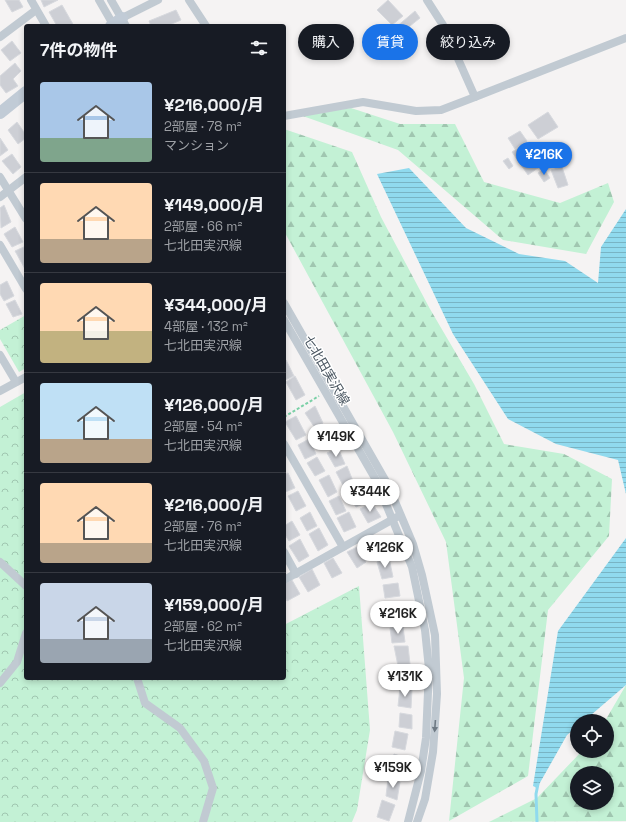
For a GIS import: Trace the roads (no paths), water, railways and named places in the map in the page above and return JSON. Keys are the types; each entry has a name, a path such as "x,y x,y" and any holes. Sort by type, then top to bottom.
{"street":[{"path":"31,0 45,24"},
{"path":"99,0 117,24"},
{"path":"111,0 117,24"},
{"path":"117,24 158,0"},
{"path":"189,0 205,24"},
{"path":"427,0 443,25 475,98"},
{"path":"0,37 36,10"},
{"path":"286,116 363,102 416,111 441,110 626,38"},
{"path":"0,113 24,94"},
{"path":"0,177 24,216"},
{"path":"0,197 24,179"},
{"path":"0,245 24,285"},
{"path":"286,306 388,485 402,515 422,575 435,635 438,694 433,752 425,799 417,822"},
{"name":"七北田実沢線","path":"286,323 376,480 412,567 425,630 429,669 426,738 421,771 408,822"},
{"path":"0,355 16,382"},
{"path":"0,391 24,378"},
{"path":"286,447 343,547"},
{"path":"286,579 402,515"},
{"path":"286,556 296,574"},
{"path":"0,562 24,584"},
{"path":"0,683 17,662 24,639"},
{"path":"138,680 145,703 180,728 204,761 213,788 203,822"}],"water":[{"path":"409,168 466,228 519,254 565,261 598,283 601,247 626,209 626,494 618,460 556,444 508,419 453,334 377,174"},
{"path":"626,538 626,685 592,714 570,714 570,733 567,735 537,788 533,786 558,631"}],"waterway":[{"path":"537,822 536,794 538,784"}]}
